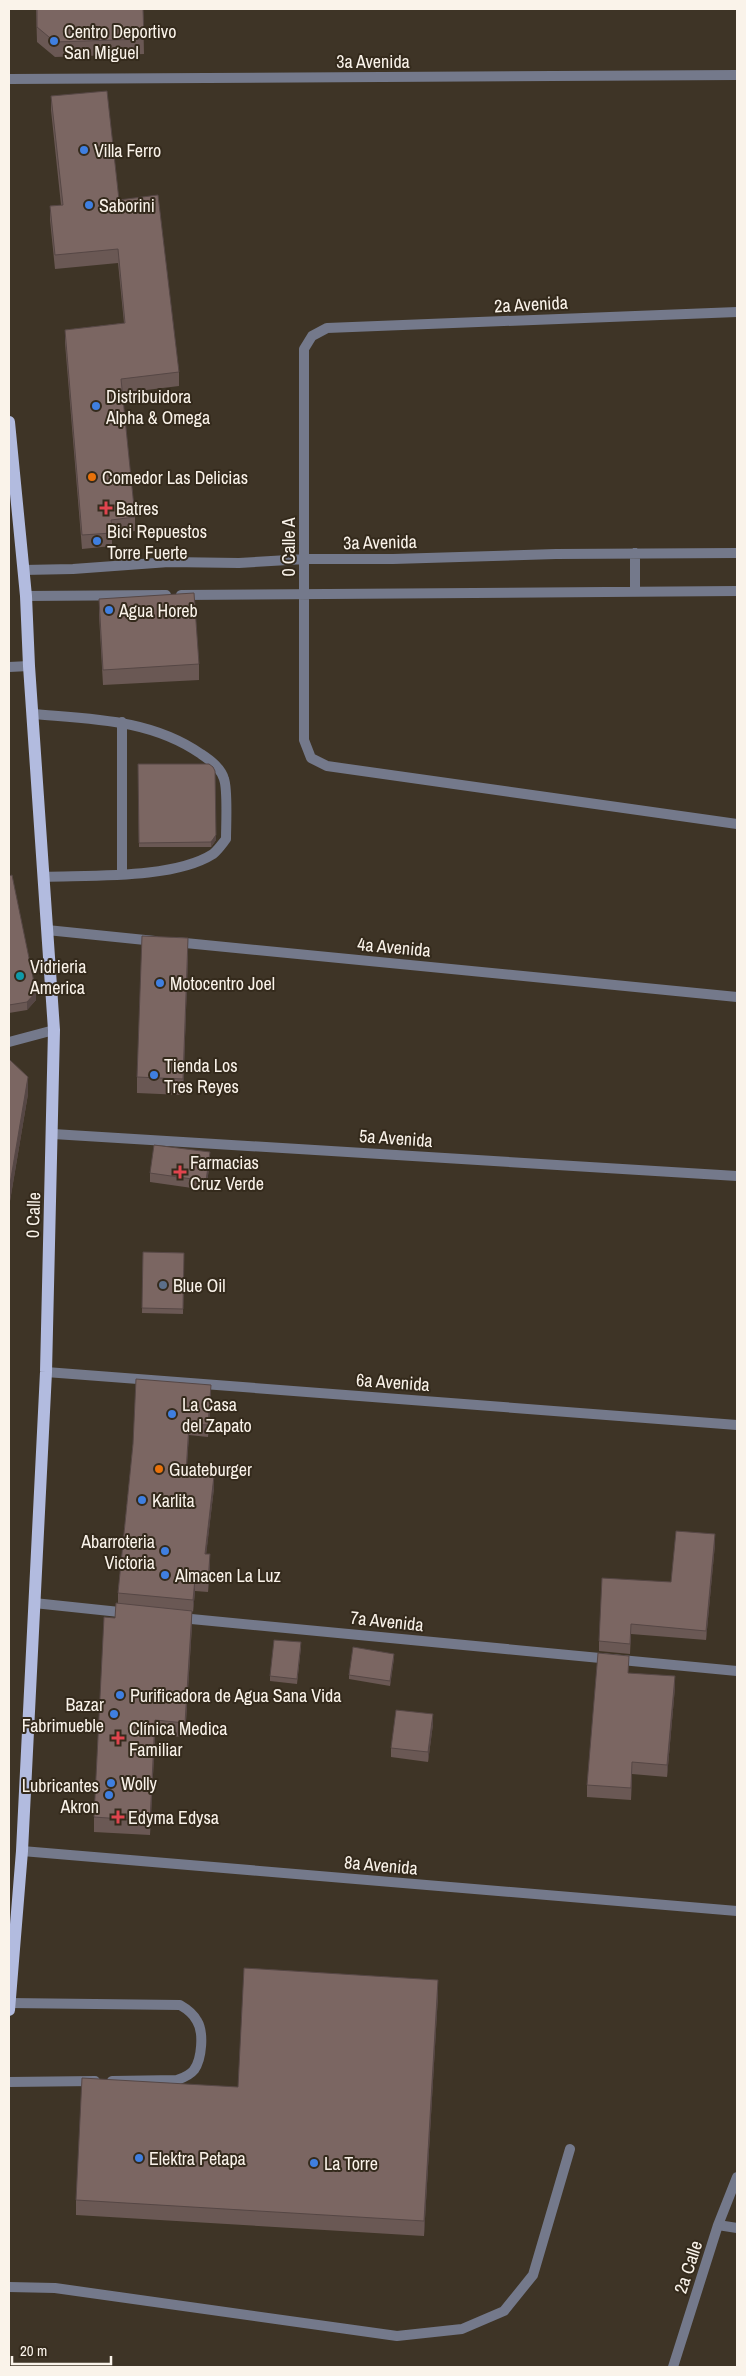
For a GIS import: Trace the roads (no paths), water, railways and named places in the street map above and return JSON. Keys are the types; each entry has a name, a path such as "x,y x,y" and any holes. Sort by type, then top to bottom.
{"main road":[{"name":"0 Calle","path":"9,422 12,499 26,596 29,666 54,1030 46,1372 22,1851 9,2010"}],"street":[{"name":"3a Avenida","path":"9,79 737,75"},
{"name":"2a Avenida","path":"327,328 737,312"},
{"name":"0 Calle A","path":"327,328 312,336 304,349 304,740 311,758 327,766 737,824"},
{"name":"3a Avenida","path":"23,570 169,562 239,563 305,559 393,560 635,553 737,553"},
{"path":"635,553 635,591"},
{"path":"26,596 737,590"},
{"path":"9,667 29,666"},
{"path":"33,714 122,722 163,734 196,750 215,764 224,778 226,839 215,853 196,863 174,869 44,877"},
{"path":"122,722 122,873"},
{"name":"4a Avenida","path":"47,930 737,997"},
{"path":"9,1042 54,1030"},
{"name":"5a Avenida","path":"53,1134 737,1176"},
{"name":"6a Avenida","path":"46,1372 737,1425"},
{"path":"34,1603 143,1614"},
{"name":"7a Avenida","path":"172,1617 737,1671"},
{"name":"8a Avenida","path":"22,1851 737,1911"},
{"path":"9,2082 177,2080 194,2070 200,2045 200,2028 197,2019 180,2005 10,1995"},
{"path":"9,2287 55,2288 397,2336 462,2328 504,2311 533,2275 570,2149"},
{"name":"2a Calle","path":"674,2367 718,2226 737,2178"},
{"path":"718,2226 737,2228"}],"place":[{"name":"Centro Deportivo San Miguel","path":"54,41"},
{"name":"Villa Ferro","path":"84,150"},
{"name":"Saborini","path":"89,205"},
{"name":"Distribuidora Alpha & Omega","path":"96,406"},
{"name":"Comedor Las Delicias","path":"92,477"},
{"name":"Batres","path":"106,508"},
{"name":"Bici Repuestos Torre Fuerte","path":"97,541"},
{"name":"Agua Horeb","path":"109,610"},
{"name":"Vidrieria America","path":"20,976"},
{"name":"Motocentro Joel","path":"160,983"},
{"name":"Tienda Los Tres Reyes","path":"154,1075"},
{"name":"Farmacias Cruz Verde","path":"180,1172"},
{"name":"Blue Oil","path":"163,1285"},
{"name":"La Casa del Zapato","path":"172,1414"},
{"name":"Guateburger","path":"159,1469"},
{"name":"Karlita","path":"142,1500"},
{"name":"Abarroteria Victoria","path":"165,1551"},
{"name":"Almacen La Luz","path":"165,1575"},
{"name":"Purificadora de Agua Sana Vida","path":"120,1695"},
{"name":"Bazar Fabrimueble","path":"114,1714"},
{"name":"Clínica Medica Familiar","path":"118,1738"},
{"name":"Wolly","path":"111,1783"},
{"name":"Lubricantes Akron","path":"109,1795"},
{"name":"Edyma Edysa","path":"118,1817"},
{"name":"Elektra Petapa","path":"139,2158"},
{"name":"La Torre","path":"314,2163"}]}
